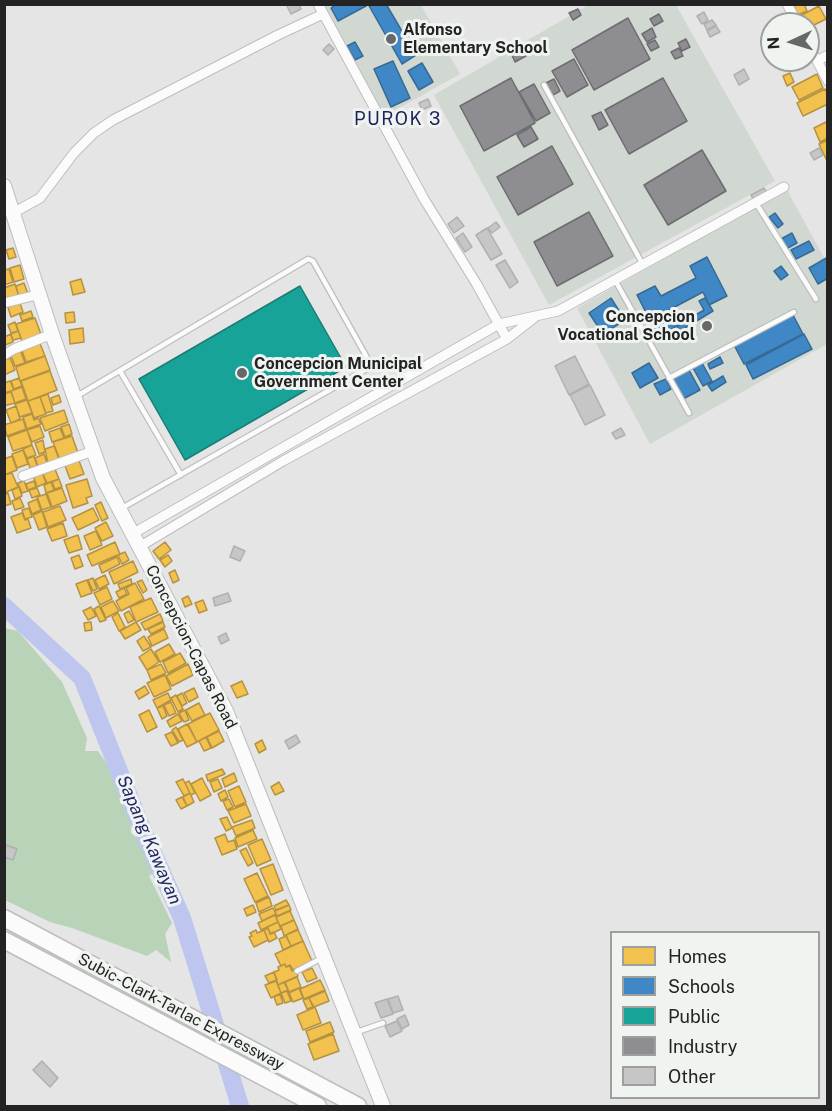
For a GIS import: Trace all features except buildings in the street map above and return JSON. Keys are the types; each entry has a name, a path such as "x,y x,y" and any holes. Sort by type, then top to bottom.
{"highway":[{"name":"Subic-Clark-Tarlac Expressway","path":"4,918 358,1107"},
{"name":"Subic-Clark-Tarlac Expressway","path":"4,940 316,1106"}],"main road":[{"name":"Concepcion-Capas Road","path":"4,186 41,294 52,334 103,478 226,711 382,1107"}],"street":[{"path":"318,4 424,199 507,339"},
{"path":"13,213 40,198 74,153 94,133 113,120 323,14"},
{"path":"820,66 828,81"},
{"path":"132,534 500,324 558,311 784,187"},
{"path":"4,303 41,294"},
{"path":"139,547 283,461 507,339 536,316"},
{"path":"4,355 52,334"},
{"path":"23,476 93,451"}],"lane":[{"path":"544,85 642,263"},
{"path":"756,203 816,299"},
{"path":"75,398 308,259 313,261 370,363 370,367 120,510"},
{"path":"615,280 689,413"},
{"path":"669,378 794,312"},
{"path":"120,371 181,475"},
{"path":"297,971 324,957"},
{"path":"354,1033 383,1023"}],"shaded area":[{"name":"Alfonso Elementary School","path":"323,5 421,5 460,74 385,116"},
{"path":"588,5 676,5 775,181 549,305 434,95"},
{"name":"Concepcion Vocational School","path":"787,190 827,263 827,344 650,444 577,308"}],"green space":[{"path":"4,628 18,631 62,682 87,738 85,751 98,751 112,771 116,786 121,786 123,792 120,794 120,803 130,808 131,833 137,838 155,872 149,876 172,923 165,934 171,962 156,950 147,956 50,922 5,900"}],"waterway":[{"name":"Sapang Kawayan","path":"4,606 82,678 140,824 182,918 240,1106"}],"place":[{"name":"Alfonso Elementary School","path":"391,39"},
{"name":"Concepcion Vocational School","path":"707,326"},
{"name":"Concepcion Municipal Government Center","path":"242,373"}],"district":[{"name":"PUROK 3","path":"398,119"}]}
